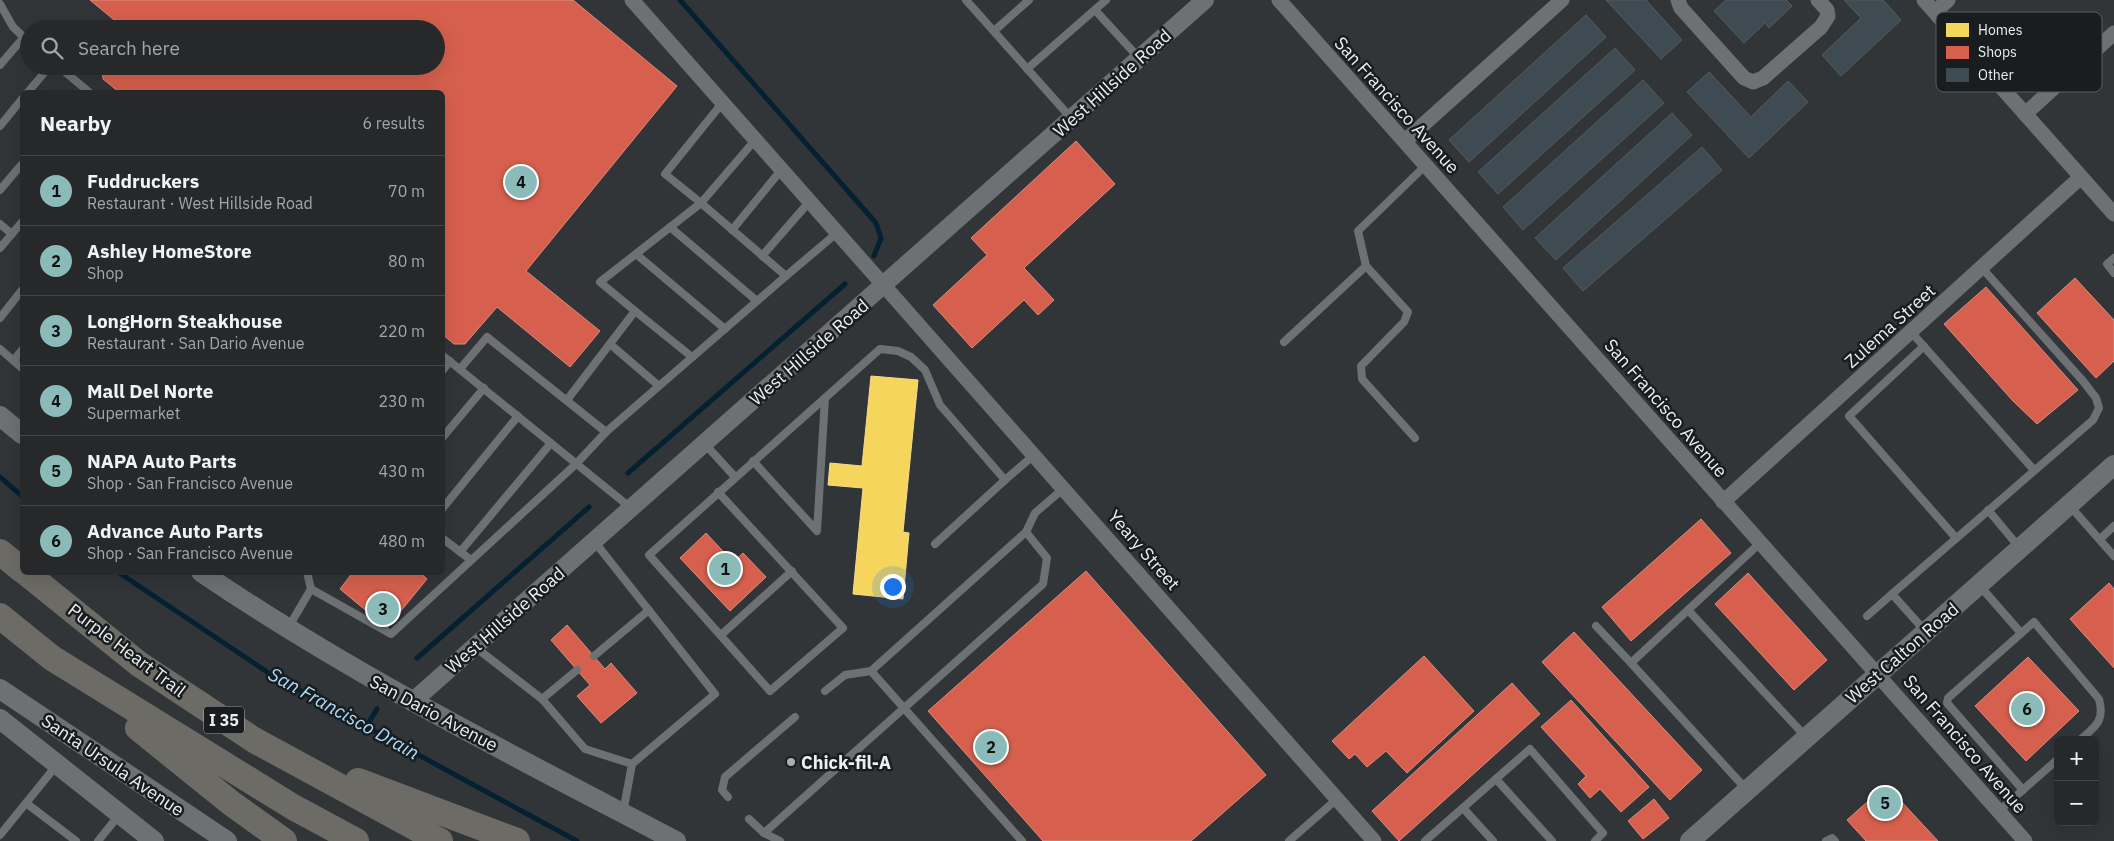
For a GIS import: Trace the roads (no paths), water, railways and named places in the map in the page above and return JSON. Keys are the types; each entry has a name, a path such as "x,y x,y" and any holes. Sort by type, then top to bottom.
{"highway":[{"path":"0,552 20,568"},
{"name":"Purple Heart Trail","path":"30,575 139,664 254,740 440,841"},
{"name":"I 35","path":"0,616 52,658 293,807 356,841"},
{"path":"52,658 231,803 284,841"},
{"path":"254,740 516,841"}],"main road":[{"path":"0,416 20,432"},
{"name":"West Calton Road","path":"1690,841 2114,465"},
{"name":"San Dario Avenue","path":"206,575 288,630 412,702 676,841"},
{"name":"Santa Ursula Avenue","path":"0,689 227,841"},
{"path":"0,719 154,841"}],"street":[{"name":"Yeary Street","path":"632,0 1035,454 1371,840"},
{"name":"West Hillside Road","path":"412,702 1205,0"},
{"name":"San Francisco Avenue","path":"1278,0 1878,674 2024,841"},
{"path":"1404,141 1562,0"},
{"path":"1678,0 1681,8 1744,78 1753,82 1763,78 1821,27 1828,16 1827,10 1818,0"},
{"path":"1924,0 1935,12 1948,0"},
{"path":"2102,44 2114,33"},
{"path":"2006,92 2114,214"},
{"path":"2025,114 2049,92"},
{"name":"Zulema Street","path":"1723,502 2081,177"}],"lane":[{"path":"966,0 1072,119"},
{"path":"994,31 1028,0"},
{"path":"1027,69 1106,0"},
{"path":"0,4 13,27 20,33"},
{"path":"1095,10 1139,59"},
{"path":"0,65 20,45"},
{"path":"30,90 42,75"},
{"path":"68,75 85,90"},
{"path":"0,126 20,101"},
{"path":"723,102 665,174 786,276"},
{"path":"692,357 600,282 701,203 756,139"},
{"path":"1414,438 1362,379 1361,366 1404,322 1408,312 1366,266 1358,231 1426,165"},
{"path":"0,190 20,166"},
{"path":"732,230 782,169"},
{"path":"762,256 811,200"},
{"path":"0,224 12,234"},
{"path":"0,248 20,224"},
{"path":"670,227 757,301"},
{"path":"307,575 311,589 390,634 576,464 606,432 838,232"},
{"path":"636,254 725,329"},
{"path":"2114,258 2107,264 2114,272"},
{"path":"1284,342 1366,266"},
{"path":"1867,616 2093,420 2099,408 2096,398 2083,381 1982,268"},
{"path":"0,318 20,293"},
{"path":"566,400 635,311"},
{"path":"1911,332 2034,470"},
{"path":"460,369 487,336 606,432"},
{"path":"610,344 659,386"},
{"path":"1924,346 1849,416 1956,538"},
{"path":"0,349 20,366"},
{"path":"718,492 843,628 770,691 649,555 718,492 880,349 898,351 911,357 925,370 940,405 1005,480"},
{"path":"14,360 20,352"},
{"path":"445,357 631,509"},
{"path":"445,367 450,361"},
{"path":"445,434 484,388"},
{"path":"753,461 817,531 825,398"},
{"path":"445,505 518,416"},
{"path":"460,552 551,443"},
{"path":"704,444 735,477"},
{"path":"935,544 1035,454"},
{"path":"825,691 844,675 871,671 1026,532 1035,513 1064,488"},
{"path":"2069,505 2114,556"},
{"path":"1988,510 2020,548"},
{"path":"2100,539 2114,526"},
{"path":"764,833 1043,584 1047,558 1026,532"},
{"path":"445,540 471,560"},
{"path":"594,542 715,694 632,764 623,813"},
{"path":"1631,663 1760,543"},
{"path":"721,635 792,571"},
{"path":"1979,586 2021,633"},
{"path":"288,630 311,589"},
{"path":"1892,594 1926,632"},
{"path":"594,656 648,610"},
{"path":"1688,610 1806,738"},
{"path":"2023,790 1946,703 1948,698 2034,622 2099,699 2103,713 2097,725 2085,736"},
{"path":"1596,626 1748,790"},
{"path":"475,647 542,700 585,749 632,764"},
{"path":"542,700 577,670"},
{"path":"871,671 1022,841"},
{"path":"728,797 722,790 726,778 795,717"},
{"path":"1426,841 1530,749 1603,833 1595,841"},
{"path":"1999,811 2054,763"},
{"path":"0,835 57,764"},
{"path":"1496,779 1552,841"},
{"path":"1289,841 1337,799"},
{"path":"26,803 76,841"},
{"path":"1463,808 1493,841"},
{"path":"98,841 120,814"},
{"path":"749,819 764,833 780,841"},
{"path":"1826,841 1832,838 1835,841"}],"waterway":[{"path":"680,0 876,223 881,238 874,256"},
{"path":"628,473 845,284"},
{"name":"San Francisco Drain","path":"0,477 20,494"},
{"path":"417,658 589,507"},
{"name":"San Francisco Drain","path":"122,575 273,676 577,841"},
{"path":"366,727 377,709"}],"place":[{"name":"Mall Del Norte","path":"521,182"},
{"name":"Fuddruckers","path":"725,569"},
{"name":"LongHorn Steakhouse","path":"383,609"},
{"name":"Advance Auto Parts","path":"2027,709"},
{"name":"Ashley HomeStore","path":"991,747"},
{"name":"Chick-fil-A","path":"791,762"},
{"name":"NAPA Auto Parts","path":"1885,803"}]}
